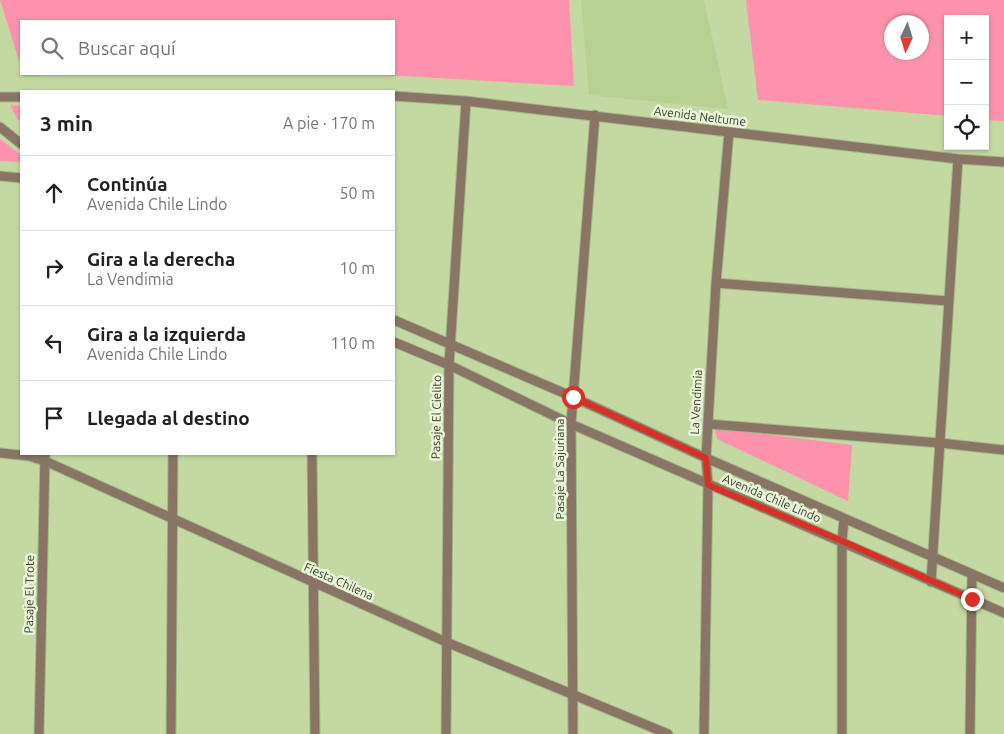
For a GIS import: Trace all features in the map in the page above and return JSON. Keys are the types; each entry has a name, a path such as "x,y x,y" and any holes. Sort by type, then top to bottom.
{"street":[{"name":"Avenida Neltume","path":"395,96 466,101 958,159 1004,162"},
{"path":"0,97 20,97"},
{"name":"Pasaje El Cielito","path":"446,734 449,365 466,101"},
{"name":"Pasaje La Sajuriana","path":"573,734 571,424 595,115"},
{"path":"0,126 20,143"},
{"name":"La Vendimia","path":"704,734 708,485 706,458 716,283 729,132"},
{"path":"931,582 958,159"},
{"path":"0,176 20,178"},
{"path":"716,283 948,301"},
{"name":"Avenida Chile Lindo","path":"395,320 573,397 706,458 1004,588"},
{"name":"Avenida Chile Lindo","path":"395,342 449,365 571,424 708,485 842,541 1004,613"},
{"path":"708,424 1004,450"},
{"name":"Fiesta Chilena","path":"0,452 20,455"},
{"name":"Fiesta Chilena","path":"22,455 45,457 173,520 312,583 446,642 668,734"},
{"path":"171,734 173,455"},
{"path":"312,455 315,734"},
{"name":"Pasaje El Trote","path":"39,734 45,457"},
{"path":"842,734 842,541 844,519"},
{"path":"970,734 972,574"}],"shaded area":[{"path":"0,0 569,0 574,86 385,75 395,75 395,20 20,20 20,64"},
{"path":"581,0 704,0 728,109 589,95"},
{"path":"746,0 1004,0 1004,121 989,120 989,15 944,15 944,116 758,100"},
{"path":"24,75 77,75 24,76"},
{"path":"10,105 20,106 20,120 17,119"},
{"path":"0,139 20,154 20,162 0,161"},
{"path":"715,428 852,445 848,501 717,439"}],"route":[{"path":"573,397 706,458 708,485 842,541 972,599"}]}
